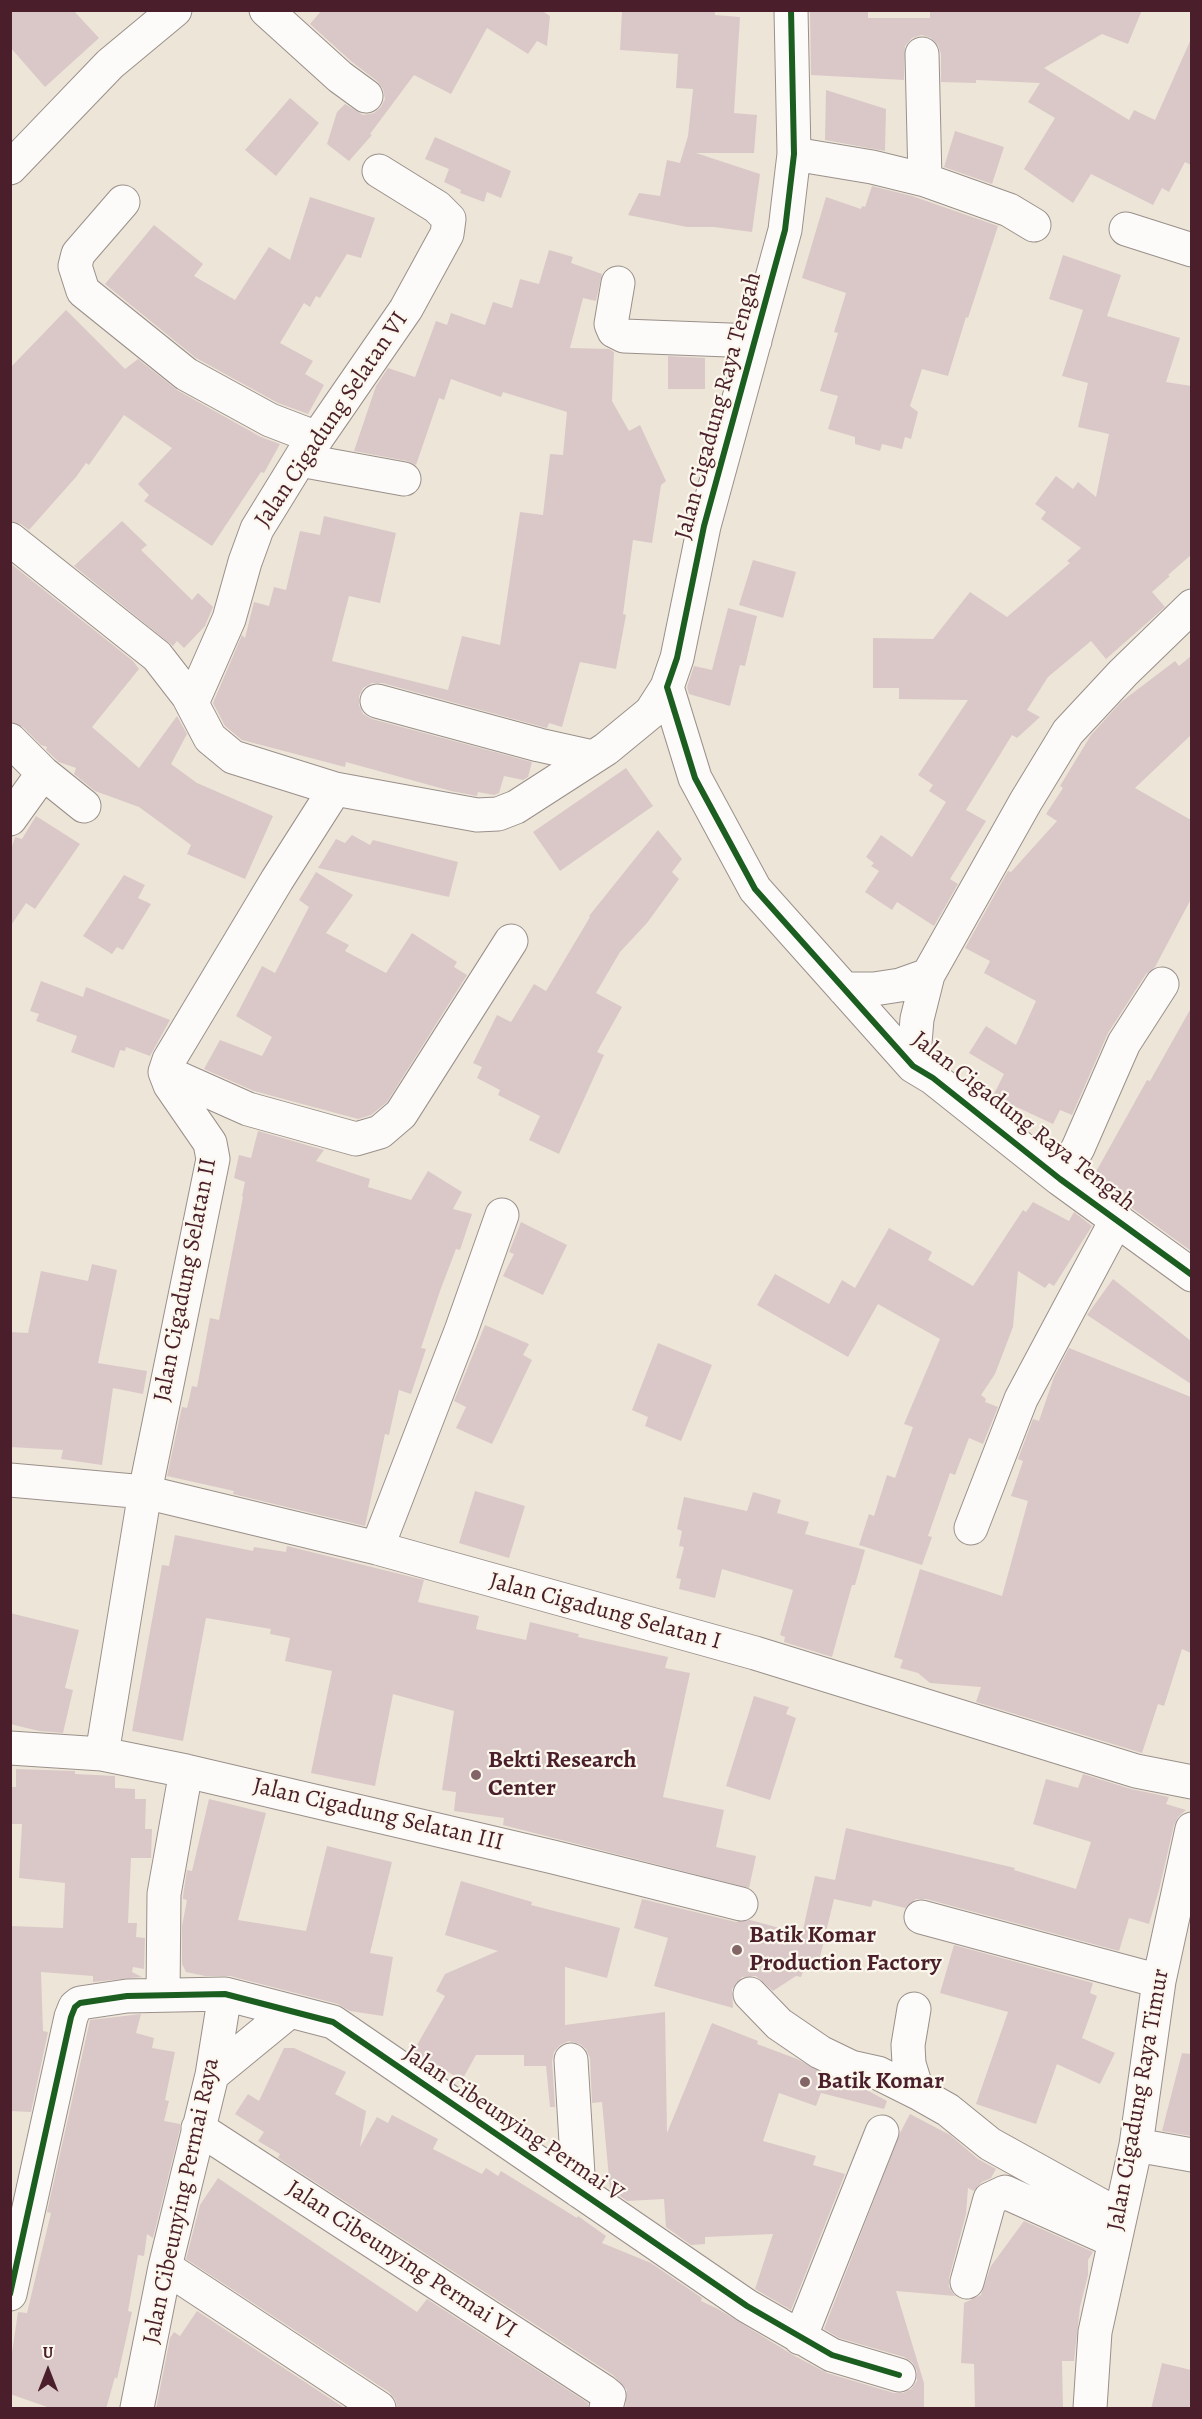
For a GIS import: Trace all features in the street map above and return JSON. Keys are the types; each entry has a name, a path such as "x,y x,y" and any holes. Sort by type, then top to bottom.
{"street":[{"path":"10,168 110,64 175,10"},
{"path":"266,10 340,77 366,96"},
{"name":"Jalan Cigadung Raya Tengah","path":"791,10 794,154 785,230 704,526 677,658 667,687 695,778 755,889 913,1066 933,1078 1060,1179 1191,1275"},
{"path":"922,54 925,180"},
{"path":"794,154 872,167 925,180 1009,210 1034,225"},
{"name":"Jalan Cigadung Selatan VI","path":"192,703 229,619 245,561 257,529 308,449 406,309 447,234 449,219 437,207 379,171"},
{"path":"123,202 78,254 75,266 83,291 186,374 270,420 308,449 404,479"},
{"path":"1126,229 1191,250"},
{"path":"618,283 611,324 614,331 624,336 755,340"},
{"path":"10,538 157,656 192,703 210,738 233,757 335,789 477,815 498,814 516,807 593,757 651,712 667,687"},
{"path":"913,1066 917,1019 928,975 1026,801 1068,732 1123,672 1191,606"},
{"path":"377,701 538,745 593,757"},
{"path":"10,740 43,773 84,806"},
{"path":"10,819 43,773"},
{"path":"335,789 258,911 169,1060 165,1072 248,1109 356,1139 380,1132 401,1113 511,941"},
{"path":"844,988 900,985 928,975"},
{"path":"1060,1179 1078,1148 1124,1043 1162,984"},
{"name":"Jalan Cigadung Selatan II","path":"102,1754 145,1492 213,1159 210,1143 170,1085 165,1072"},
{"path":"377,1548 469,1311 502,1215"},
{"path":"971,1528 1021,1399 1117,1219"},
{"name":"Jalan Cigadung Selatan I","path":"10,1480 145,1492 377,1548 755,1653 1137,1771 1191,1782"},
{"name":"Jalan Cigadung Selatan III","path":"10,1748 102,1754 186,1770 741,1904"},
{"path":"162,1995 164,1894 186,1770"},
{"name":"Jalan Cigadung Raya Timur","path":"1090,2409 1095,2332 1136,2145 1159,1981 1184,1899 1191,1829"},
{"path":"921,1917 1159,1981"},
{"name":"Jalan Cibeunying Permai V","path":"10,2294 71,2017 80,2003 127,1996 225,1994 333,2022 747,2306 832,2355 899,2375"},
{"name":"Jalan Cibeunying Permai Raya","path":"137,2409 165,2267 212,2075 225,1994"},
{"path":"750,1994 779,2024 820,2052 851,2067 878,2073 948,2110 990,2144 1117,2229"},
{"path":"914,2009 908,2045 909,2064 918,2093"},
{"path":"212,2075 290,2011"},
{"path":"571,2060 579,2191"},
{"name":"Jalan Cibeunying Permai VI","path":"198,2128 605,2400"},
{"path":"800,2338 882,2132"},
{"path":"1136,2145 1191,2155"},
{"path":"967,2282 990,2199 1005,2192 1117,2229"},
{"path":"165,2267 379,2409"}],"building":[{"path":"10,10 73,10 99,38 45,87 10,47"},
{"path":"322,10 541,10 550,16 547,46 537,41 528,54 487,28 451,94 414,75 370,134 372,135 349,161 327,144 337,112 345,104 363,115 374,113 385,99 383,89 377,81 310,24"},
{"path":"622,10 715,10 715,15 740,17 734,113 757,115 754,153 696,153 760,174 752,232 714,227 687,227 628,215 639,193 660,196 667,160 680,163 688,136 693,89 676,88 678,54 620,50"},
{"path":"810,10 868,10 868,18 930,18 930,10 1142,10 1128,44 1102,34 1044,68 1129,120 1134,110 1155,120 1191,39 1191,165 1185,162 1169,192 1162,188 1153,205 1091,174 1073,203 1024,169 1055,118 1028,102 1040,83 976,80 976,83 941,82 941,54 938,45 931,38 922,35 912,38 905,46 904,80 811,75"},
{"path":"826,90 886,109 885,151 825,140"},
{"path":"290,98 319,123 276,176 245,150"},
{"path":"955,131 1004,147 992,184 944,167"},
{"path":"435,137 511,171 501,198 487,192 484,202 460,193 461,190 444,182 449,169 425,159"},
{"path":"872,186 912,196 998,226 948,376 922,369 910,406 918,412 911,439 905,437 902,449 882,444 880,451 855,444 855,437 828,429 838,396 820,391 838,333 834,332 846,293 802,278 826,197 861,209 862,206 865,207"},
{"path":"310,197 375,218 361,258 347,254 320,298 316,296 310,307 304,303 280,343 313,361 305,374 324,385 308,414 278,403 196,358 105,284 154,225 203,264 194,276 235,300 269,247 290,260"},
{"path":"549,250 573,257 571,263 602,274 596,301 583,298 570,348 609,349 614,352 612,401 629,431 640,425 666,481 661,485 652,543 633,540 623,614 626,615 616,669 580,662 562,727 549,723 547,728 382,683 372,683 363,688 359,696 359,705 363,714 372,719 532,762 528,777 523,780 504,776 499,793 494,795 478,792 477,796 451,791 346,762 345,767 242,740 225,726 213,703 242,635 245,638 254,602 269,606 274,587 286,590 300,531 320,535 324,516 396,533 380,603 349,596 332,661 448,690 462,636 500,645 520,512 543,515 550,454 563,455 567,412 503,392 501,397 451,379 444,400 439,398 416,465 407,461 354,451 376,386 388,368 415,377 436,321 447,325 451,313 485,325 493,302 512,308 520,279 539,284"},
{"path":"1063,255 1121,275 1107,316 1180,338 1166,382 1191,386 1191,555 1152,592 1165,607 1106,659 1091,641 1048,677 1027,710 1040,717 1017,738 1012,735 966,810 986,821 950,879 958,884 934,926 897,902 892,910 865,892 879,871 871,866 874,863 866,857 881,835 912,857 946,802 929,791 933,785 918,775 968,700 899,699 899,688 873,688 873,638 933,639 970,592 1007,617 1070,563 1067,561 1081,548 1041,519 1046,512 1035,504 1056,476 1073,489 1078,482 1096,497 1109,434 1078,427 1088,383 1062,376 1083,310 1049,299"},
{"path":"66,310 125,369 138,359 177,390 261,437 280,444 264,473 261,472 212,546 144,501 149,495 138,484 172,448 124,415 89,465 86,463 29,530 21,524 10,521 10,368"},
{"path":"668,356 705,358 705,389 668,389"},
{"path":"122,521 147,545 141,550 192,600 198,593 213,607 205,626 184,648 177,641 173,646 74,566"},
{"path":"753,560 796,572 783,618 739,605"},
{"path":"10,563 133,661 139,669 92,727 139,768 177,716 187,734 171,764 197,783 273,816 245,879 187,854 191,845 139,807 95,791 74,774 76,768 59,762 46,750 47,747 41,745 23,727 10,722"},
{"path":"728,608 757,616 745,666 740,665 730,706 689,694 687,687 694,666 712,670"},
{"path":"1191,656 1191,735 1135,788 1191,820 1191,899 1155,967 1146,974 1108,1033 1072,1115 1060,1110 1053,1124 993,1096 1004,1074 969,1053 986,1026 1016,1045 1036,1001 984,973 990,961 965,948 1008,871 1011,872 1057,821 1046,814 1063,788 1060,786 1091,735 1121,702 1175,661 1179,666"},
{"path":"626,768 653,806 560,871 533,832"},
{"path":"36,816 80,844 35,909 26,903 10,927 10,853 15,837 22,839"},
{"path":"658,830 682,859 672,872 679,879 647,923 620,952 596,993 622,1007 597,1052 604,1055 559,1154 529,1140 540,1116 498,1095 500,1090 477,1078 482,1067 473,1063 497,1015 511,1022 534,984 546,991 589,916"},
{"path":"352,835 370,845 373,840 458,862 449,897 318,868 336,839 345,843"},
{"path":"316,872 353,895 326,933 349,945 345,951 386,973 412,933 457,962 454,967 467,975 387,1102 371,1115 358,1119 254,1091 204,1069 220,1040 262,1056 272,1037 236,1016 262,966 275,973 309,907 299,900"},
{"path":"124,875 145,885 138,898 151,904 123,950 117,947 112,954 83,936"},
{"path":"41,981 83,997 86,987 170,1020 150,1056 126,1047 125,1051 120,1050 114,1068 71,1052 77,1036 36,1021 39,1014 30,1011"},
{"path":"1191,1008 1191,1251 1092,1179 1147,1080 1150,1081"},
{"path":"258,1131 324,1150 316,1161 370,1179 368,1187 411,1200 428,1171 462,1192 453,1209 472,1214 460,1250 456,1249 440,1291 421,1348 426,1349 411,1394 399,1390 389,1435 385,1434 365,1526 233,1494 234,1491 167,1476 182,1407 187,1408 192,1386 197,1387 210,1318 219,1320 245,1182 234,1178 239,1155 251,1158"},
{"path":"1033,1202 1069,1221 1074,1212 1092,1226 1054,1286 1049,1283 1045,1288 1018,1271 1013,1327 995,1374 981,1395 986,1399 985,1402 998,1407 983,1444 969,1438 955,1475 950,1473 928,1536 932,1537 922,1565 859,1545 869,1514 874,1516 887,1475 895,1478 913,1427 904,1424 940,1339 878,1304 848,1357 757,1305 775,1274 829,1304 842,1280 855,1288 889,1228 932,1252 928,1260 973,1286 1023,1210 1026,1212"},
{"path":"521,1222 567,1245 543,1295 503,1276 514,1254 509,1252"},
{"path":"92,1264 117,1270 98,1363 147,1371 143,1394 113,1388 102,1465 61,1459 63,1450 10,1447 10,1332 28,1333 41,1271 88,1281"},
{"path":"1113,1279 1191,1341 1191,1384 1087,1315"},
{"path":"485,1325 529,1344 523,1355 532,1360 492,1444 456,1428 466,1407 454,1401"},
{"path":"658,1343 712,1365 681,1441 645,1426 648,1417 632,1410"},
{"path":"1069,1348 1191,1397 1191,1653 1182,1649 1164,1706 1158,1704 1142,1753 976,1702 981,1687 930,1683 918,1673 900,1668 903,1660 894,1657 920,1569 1002,1596 1028,1501 1011,1496 1023,1461 1018,1459 1033,1419 1039,1421 1054,1377"},
{"path":"475,1491 525,1506 509,1558 459,1543"},
{"path":"753,1492 781,1500 777,1513 809,1522 805,1534 865,1550 855,1585 852,1585 832,1657 784,1642 785,1637 780,1635 793,1590 722,1569 715,1598 679,1589 681,1579 676,1578 684,1547 679,1546 682,1531 677,1529 684,1497 747,1511"},
{"path":"175,1535 253,1551 254,1547 286,1552 287,1546 424,1580 418,1602 479,1616 476,1629 526,1640 530,1622 579,1634 578,1637 668,1657 665,1668 690,1673 663,1797 724,1810 716,1847 756,1856 749,1888 503,1825 504,1818 454,1811 456,1792 442,1790 454,1711 393,1694 375,1786 311,1773 332,1671 285,1661 290,1638 270,1634 271,1629 206,1618 183,1741 132,1731 162,1565 169,1566"},
{"path":"10,1613 79,1630 65,1688 73,1690 63,1733 39,1731 10,1724"},
{"path":"754,1696 789,1707 786,1714 796,1718 770,1800 726,1786"},
{"path":"16,1769 75,1771 75,1774 115,1776 115,1788 135,1789 135,1799 146,1799 145,1829 152,1829 151,1858 131,1858 128,1923 137,1923 136,1937 145,1938 144,1969 133,1967 132,1972 142,1977 93,1982 93,1976 41,1972 43,2031 48,2032 31,2112 10,2111 10,1926 63,1928 65,1883 19,1878 22,1824 10,1824 12,1787 16,1787"},
{"path":"1083,1774 1131,1789 1169,1797 1166,1804 1186,1810 1178,1817 1174,1825 1149,1924 1129,1918 1119,1951 926,1899 916,1899 905,1908 873,1900 871,1907 834,1899 818,1965 807,1962 801,1977 796,1976 773,1991 756,1976 742,1977 732,1989 733,2008 654,1986 668,1938 634,1928 642,1899 736,1922 750,1920 802,1934 815,1876 835,1880 846,1828 1015,1868 1014,1870 1076,1889 1091,1842 1033,1824 1046,1779 1078,1788"},
{"path":"209,1799 266,1813 238,1920 306,1931 327,1846 392,1862 370,1953 393,1957 383,2016 350,2011 338,2004 230,1976 205,1976 186,1972 182,1964 182,1926 187,1900 183,1899 183,1896 187,1870 192,1871"},
{"path":"461,1881 532,1902 531,1905 620,1928 607,1978 565,1967 565,2025 665,2012 667,2133 712,2023 797,2059 843,2084 865,2089 887,2101 884,2109 821,2093 816,2106 779,2093 763,2141 816,2156 813,2165 845,2174 791,2310 755,2289 773,2234 705,2237 705,2244 691,2245 666,2227 664,2199 627,2201 610,2189 602,2102 592,2103 590,2058 586,2049 580,2044 569,2041 560,2045 554,2052 552,2061 555,2107 550,2107 546,2066 524,2066 524,2055 476,2055 462,2080 413,2052 445,1996 436,1991 445,1974 498,1951 445,1935"},
{"path":"954,1945 1093,1983 1090,1993 1097,1996 1082,2038 1115,2053 1100,2084 1057,2064 1036,2124 976,2104 1008,2012 940,1993"},
{"path":"141,2014 136,2033 154,2038 152,2048 175,2052 165,2100 169,2101 164,2121 180,2124 180,2129 153,2238 147,2234 144,2256 138,2255 128,2311 132,2312 117,2379 115,2377 106,2409 53,2409 10,2394 10,2366 18,2312 27,2313 51,2213 47,2212 90,2020"},
{"path":"284,2048 294,2048 346,2072 335,2094 366,2111 360,2147 377,2117 388,2123 392,2115 438,2139 433,2149 482,2174 486,2168 498,2176 501,2171 577,2218 578,2216 606,2236 602,2243 651,2263 702,2298 701,2301 793,2355 827,2373 894,2393 903,2393 911,2389 917,2381 917,2371 912,2362 904,2357 839,2338 824,2329 900,2133 910,2114 950,2135 978,2159 996,2169 991,2178 982,2182 974,2191 968,2188 966,2214 949,2278 949,2287 955,2296 896,2291 924,2383 924,2409 625,2409 627,2390 613,2375 278,2158 280,2154 258,2141 264,2132 235,2114 248,2094 259,2101"},
{"path":"1182,2053 1191,2054 1191,2136 1162,2131"},
{"path":"218,2178 417,2312 427,2299 588,2403 588,2409 398,2409 395,2399 389,2392 186,2259 200,2205"},
{"path":"1024,2221 1093,2252 1088,2260 1088,2275 1080,2307 1074,2361 1062,2361 1063,2409 975,2409 974,2364 961,2363 964,2303 981,2295 991,2266"},
{"path":"197,2311 346,2409 156,2409 170,2338 174,2332 180,2336"},
{"path":"1162,2363 1191,2370 1191,2409 1151,2409"}],"cycle path":[{"path":"791,10 794,154 785,230 704,526 677,658 667,687 695,778 755,889 913,1066 933,1078 1060,1179 1192,1275"},
{"path":"10,2294 75,2007 80,2003 127,1996 225,1994 333,2022 747,2306 832,2355 899,2375"}],"place":[{"name":"Bekti Research Center","path":"476,1775"},
{"name":"Batik Komar Production Factory","path":"737,1950"},
{"name":"Batik Komar","path":"805,2082"}]}
